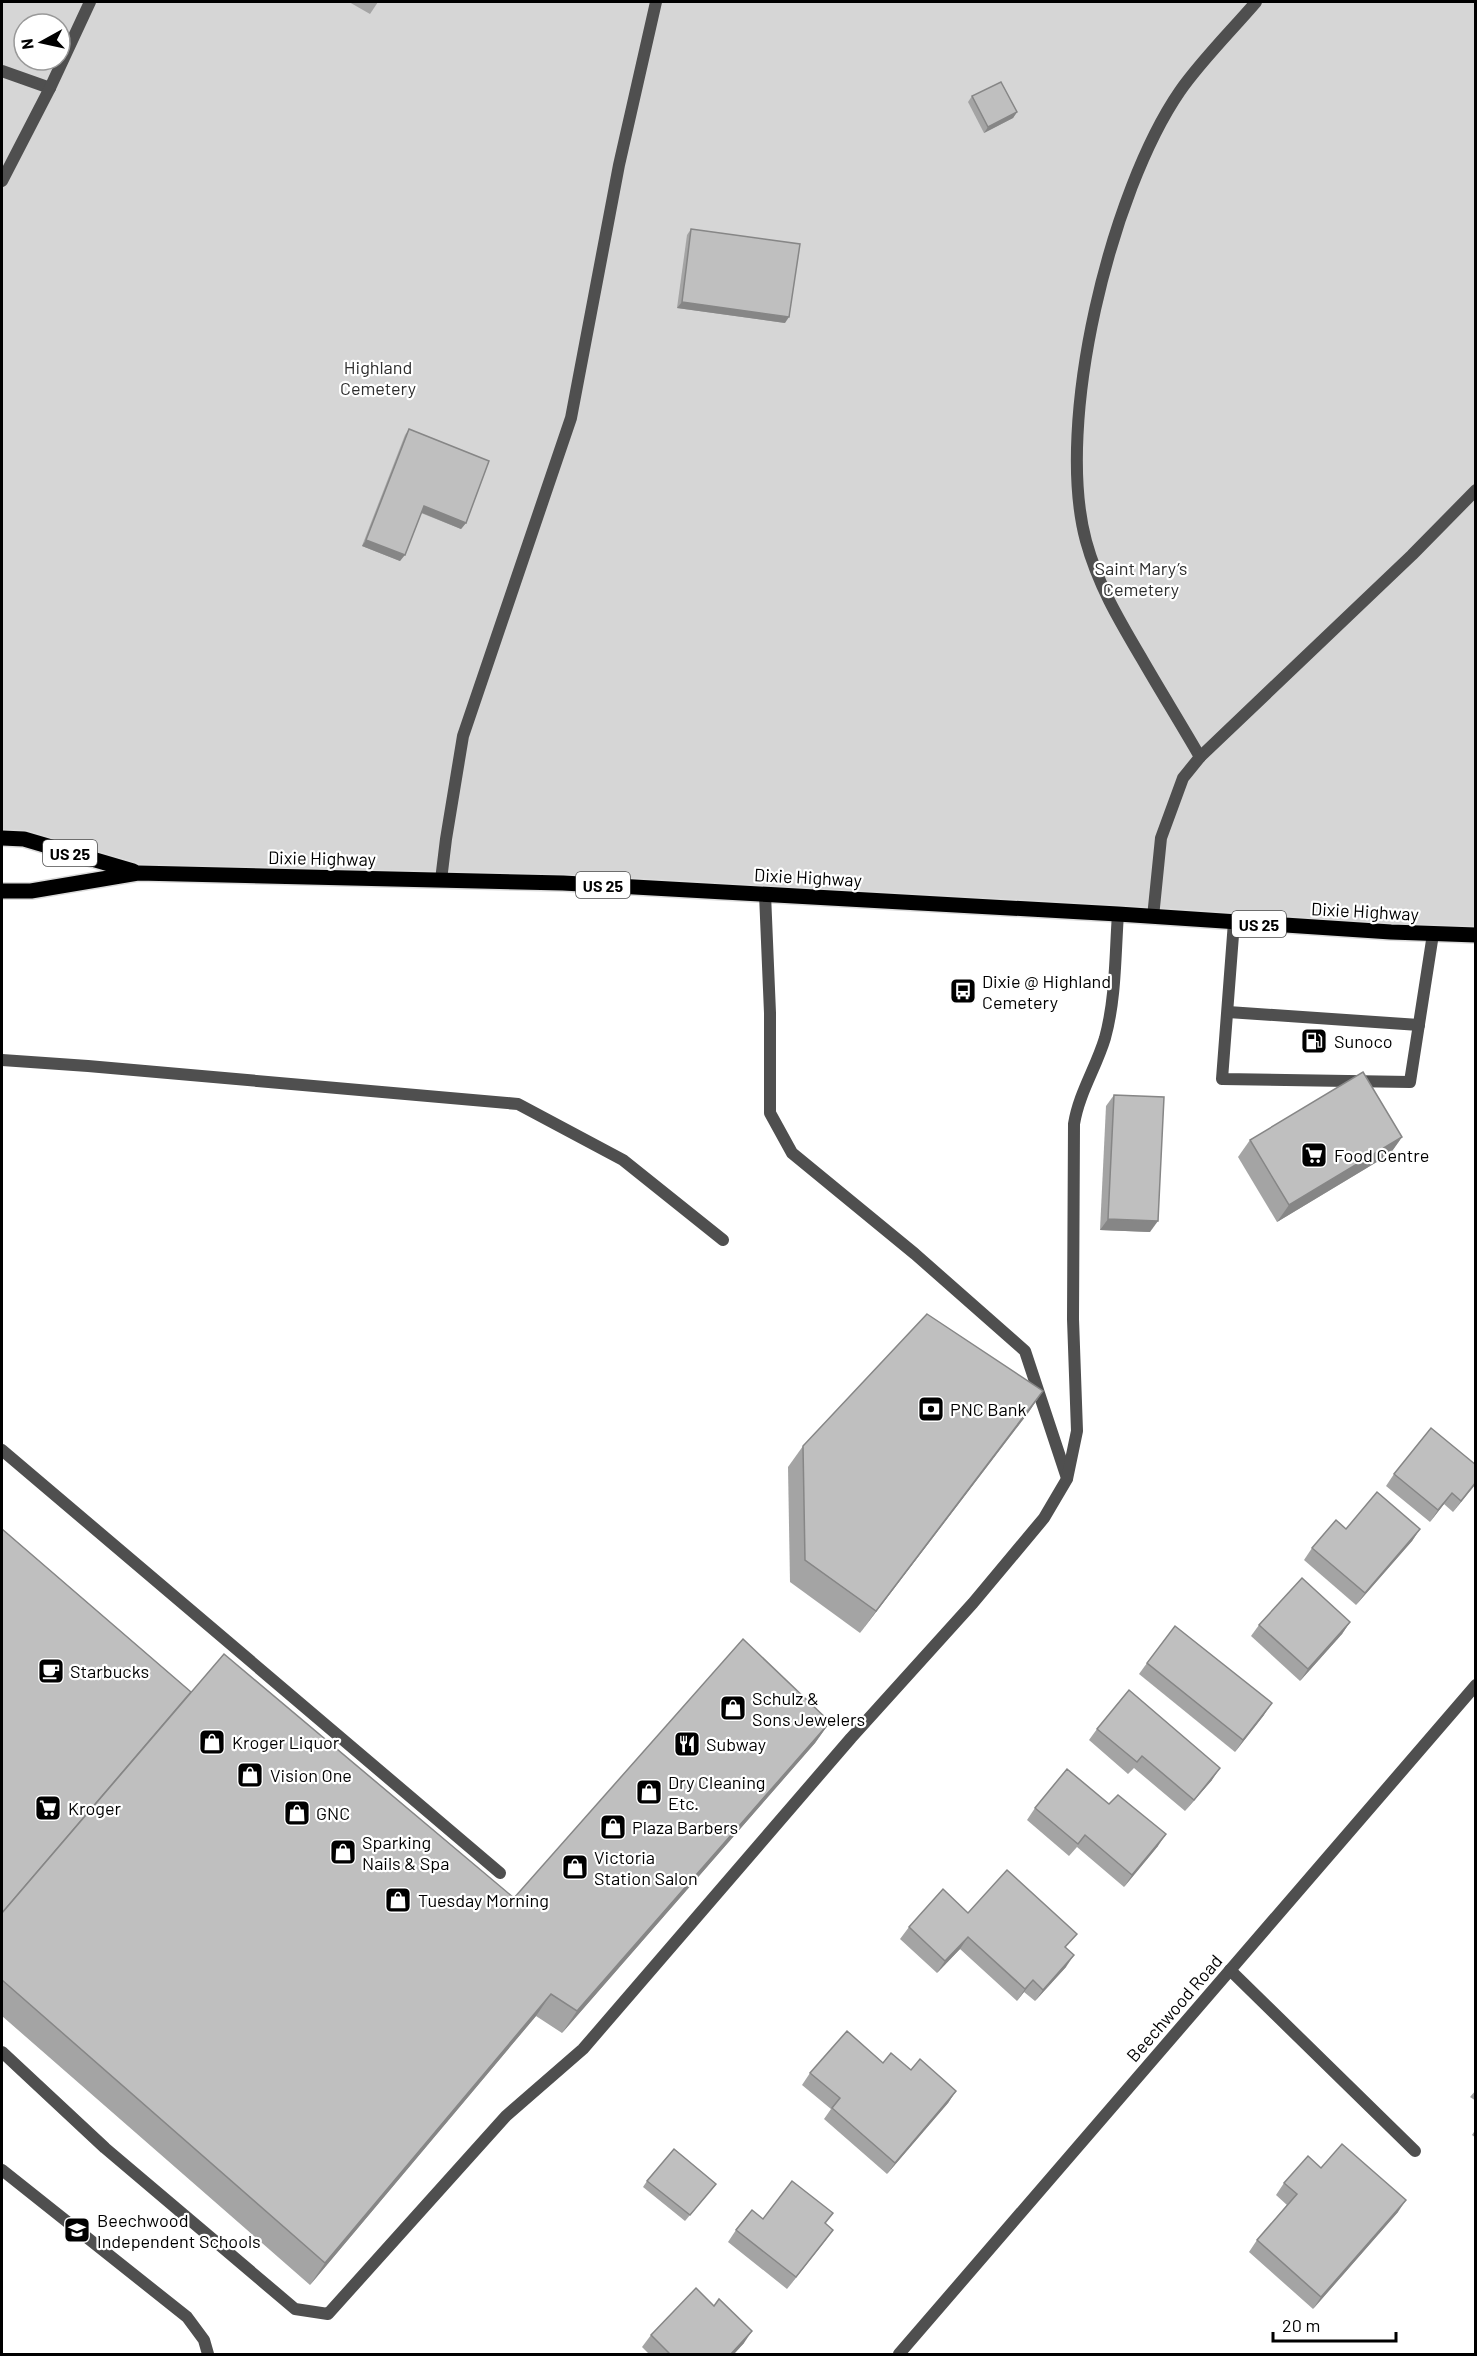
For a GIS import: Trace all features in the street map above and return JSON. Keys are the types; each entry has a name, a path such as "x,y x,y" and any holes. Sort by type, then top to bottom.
{"main road":[{"name":"Dixie Highway","path":"2,837 24,839 138,873"},
{"name":"Dixie Highway","path":"2,891 31,891 138,873 563,883 1476,935"}],"street":[{"path":"2,181 50,88 90,2"},
{"path":"441,880 463,736 571,417 619,165 656,2"},
{"path":"1200,757 1106,598 1085,540 1077,494 1075,444 1083,369 1104,273 1126,200 1153,140 1180,91 1256,2"},
{"path":"2,71 50,88"},
{"path":"1154,917 1161,838 1183,778 1200,757 1412,555 1476,490"},
{"path":"765,894 770,1013 770,1113 792,1153 915,1254 1026,1351 1067,1479"},
{"path":"2,2052 105,2148 296,2309 328,2314 506,2116 583,2049 851,1738 973,1603 1044,1518 1067,1479 1077,1431 1073,1319 1074,1124 1078,1103 1104,1039 1112,1001 1118,914"},
{"path":"1234,922 1222,1079 1410,1082 1433,934"},
{"path":"1228,1012 1419,1025"},
{"path":"2,1060 518,1104 623,1160 723,1240"},
{"path":"2,1450 500,1873"},
{"name":"Beechwood Road","path":"899,2355 1476,1685"},
{"path":"1230,1970 1415,2151"},
{"path":"2,2170 187,2316 204,2340 208,2355"}],"green space":[{"path":"2,2 1475,2 1475,935 765,894 138,873 2,838"}],"building":[{"path":"1001,82 1017,112 988,127 972,96"},
{"path":"691,229 800,244 789,317 682,302"},
{"path":"409,429 489,461 466,523 424,506 405,555 366,540"},
{"name":"Food Centre","path":"1363,1072 1402,1137 1289,1205 1250,1140"},
{"path":"1114,1095 1164,1097 1158,1221 1108,1219"},
{"path":"927,1314 1043,1391 876,1611 805,1560 803,1446"},
{"path":"1431,1428 1476,1465 1476,1482 1461,1501 1452,1493 1438,1510 1394,1474"},
{"path":"1377,1492 1420,1529 1365,1593 1312,1548 1336,1520 1346,1529"},
{"name":"Kroger","path":"2,1529 191,1692 2,1913"},
{"path":"1302,1578 1350,1622 1308,1669 1259,1625"},
{"path":"1175,1626 1272,1703 1243,1740 1147,1663"},
{"path":"743,1639 830,1722 577,2011 551,1994 325,2263 2,1980 2,1913 224,1654 514,1898"},
{"path":"1129,1690 1220,1768 1194,1800 1142,1756 1137,1762 1097,1729"},
{"path":"1067,1769 1109,1804 1118,1795 1166,1834 1132,1875 1085,1835 1078,1844 1035,1808"},
{"path":"1007,1870 1077,1934 1065,1947 1074,1955 1043,1990 1033,1980 1025,1989 968,1937 945,1961 909,1927 943,1889 968,1913"},
{"path":"847,2031 883,2063 891,2053 911,2070 920,2059 956,2091 895,2163 832,2108 840,2098 810,2073"},
{"path":"1342,2144 1406,2200 1321,2297 1257,2240 1297,2194 1284,2183 1308,2156 1321,2168"},
{"path":"674,2149 716,2184 690,2215 647,2181"},
{"path":"792,2181 833,2213 825,2223 833,2230 796,2277 736,2230 752,2210 763,2219"},
{"path":"696,2288 714,2306 719,2299 752,2331 730,2355 671,2355 651,2335"}],"place":[{"name":"Dixie @ Highland Cemetery","path":"963,991"},
{"name":"Sunoco","path":"1314,1041"},
{"name":"Food Centre","path":"1314,1155"},
{"name":"PNC Bank","path":"931,1409"},
{"name":"Starbucks","path":"51,1671"},
{"name":"Schulz & Sons Jewelers","path":"733,1708"},
{"name":"Kroger Liquor","path":"212,1742"},
{"name":"Subway","path":"687,1744"},
{"name":"Vision One","path":"250,1775"},
{"name":"Dry Cleaning Etc.","path":"649,1792"},
{"name":"Kroger","path":"48,1808"},
{"name":"GNC","path":"297,1813"},
{"name":"Plaza Barbers","path":"613,1827"},
{"name":"Sparking Nails & Spa","path":"343,1852"},
{"name":"Victoria Station Salon","path":"575,1867"},
{"name":"Tuesday Morning","path":"398,1900"},
{"name":"Beechwood Independent Schools","path":"77,2230"}],"park label":[{"name":"Highland Cemetery","path":"378,377"},
{"name":"Saint Mary’s Cemetery","path":"1141,578"}]}
